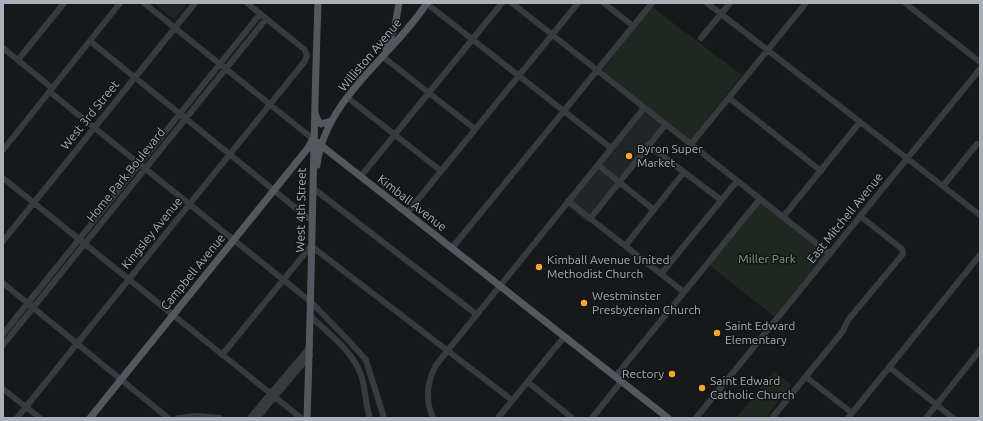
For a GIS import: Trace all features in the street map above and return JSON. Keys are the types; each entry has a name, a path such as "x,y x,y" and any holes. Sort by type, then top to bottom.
{"main road":[{"name":"West 4th Street","path":"307,418 310,355 311,246 314,189 313,139 318,3"},
{"path":"382,56 392,36 399,3"},
{"name":"Williston Avenue","path":"314,189 320,145 331,121 426,3"},
{"path":"314,107 319,122 324,124 331,121"},
{"name":"Kimball Avenue","path":"313,139 668,418"},
{"name":"Campbell Avenue","path":"90,418 308,148 313,139"},
{"path":"316,168 319,160 324,156 341,161"}],"street":[{"path":"18,60 64,3"},
{"path":"3,150 120,3"},
{"name":"Kimball Avenue","path":"144,3 313,139"},
{"name":"West 3rd Street","path":"3,241 195,3"},
{"path":"247,3 266,19"},
{"path":"426,3 611,148"},
{"path":"361,176 502,3"},
{"path":"512,3 830,254"},
{"path":"407,213 578,3"},
{"path":"604,3 633,26"},
{"path":"452,248 652,3"},
{"path":"707,3 980,215"},
{"path":"701,38 730,3"},
{"path":"691,144 806,3"},
{"path":"905,3 980,62"},
{"name":"Home Park Boulevard","path":"3,334 260,14"},
{"name":"Home Park Boulevard","path":"3,345 266,19"},
{"name":"Kingsley Avenue","path":"17,418 305,62 307,55 305,50 266,19"},
{"path":"90,41 313,222"},
{"path":"4,51 18,60 94,128 311,302 349,340 366,360 383,418"},
{"path":"382,56 475,129"},
{"name":"East Mitchell Avenue","path":"696,418 980,69"},
{"path":"348,98 441,171"},
{"path":"728,98 821,171"},
{"path":"433,418 427,394 429,381 436,364 644,108"},
{"path":"783,217 860,122"},
{"path":"590,219 666,124"},
{"path":"943,186 977,144"},
{"path":"648,145 721,200"},
{"path":"598,165 654,210"},
{"path":"625,246 684,172"},
{"path":"3,178 301,418"},
{"path":"661,274 737,181"},
{"path":"314,189 476,314"},
{"path":"592,418 618,380 684,292 760,199"},
{"path":"568,201 684,292"},
{"path":"772,418 842,331 848,320 903,254 902,250 860,216"},
{"path":"222,355 311,246 512,400"},
{"path":"806,377 850,416 980,255"},
{"path":"3,283 168,418"},
{"path":"310,316 343,347 357,364 363,382 370,418"},
{"path":"498,418 564,337"},
{"path":"256,418 310,347"},
{"path":"926,418 980,350"},
{"path":"250,418 273,396 310,355"},
{"path":"889,367 953,418"},
{"path":"528,382 572,418"},
{"path":"3,389 40,418"},
{"path":"178,418 197,416 220,418"}],"shaded area":[{"path":"153,3 187,3 174,19"},
{"path":"647,107 665,120 587,222 567,206"}],"green space":[{"path":"652,7 742,75 690,140 602,70"},
{"name":"Miller Park","path":"761,201 826,254 775,317 709,265"},
{"path":"774,371 792,385 765,418 736,418"}],"place":[{"name":"Byron Super Market","path":"629,156"},
{"name":"Kimball Avenue United Methodist Church","path":"539,267"},
{"name":"Westminster Presbyterian Church","path":"584,303"},
{"name":"Saint Edward Elementary","path":"717,333"},
{"name":"Rectory","path":"672,374"},
{"name":"Saint Edward Catholic Church","path":"702,388"}]}
